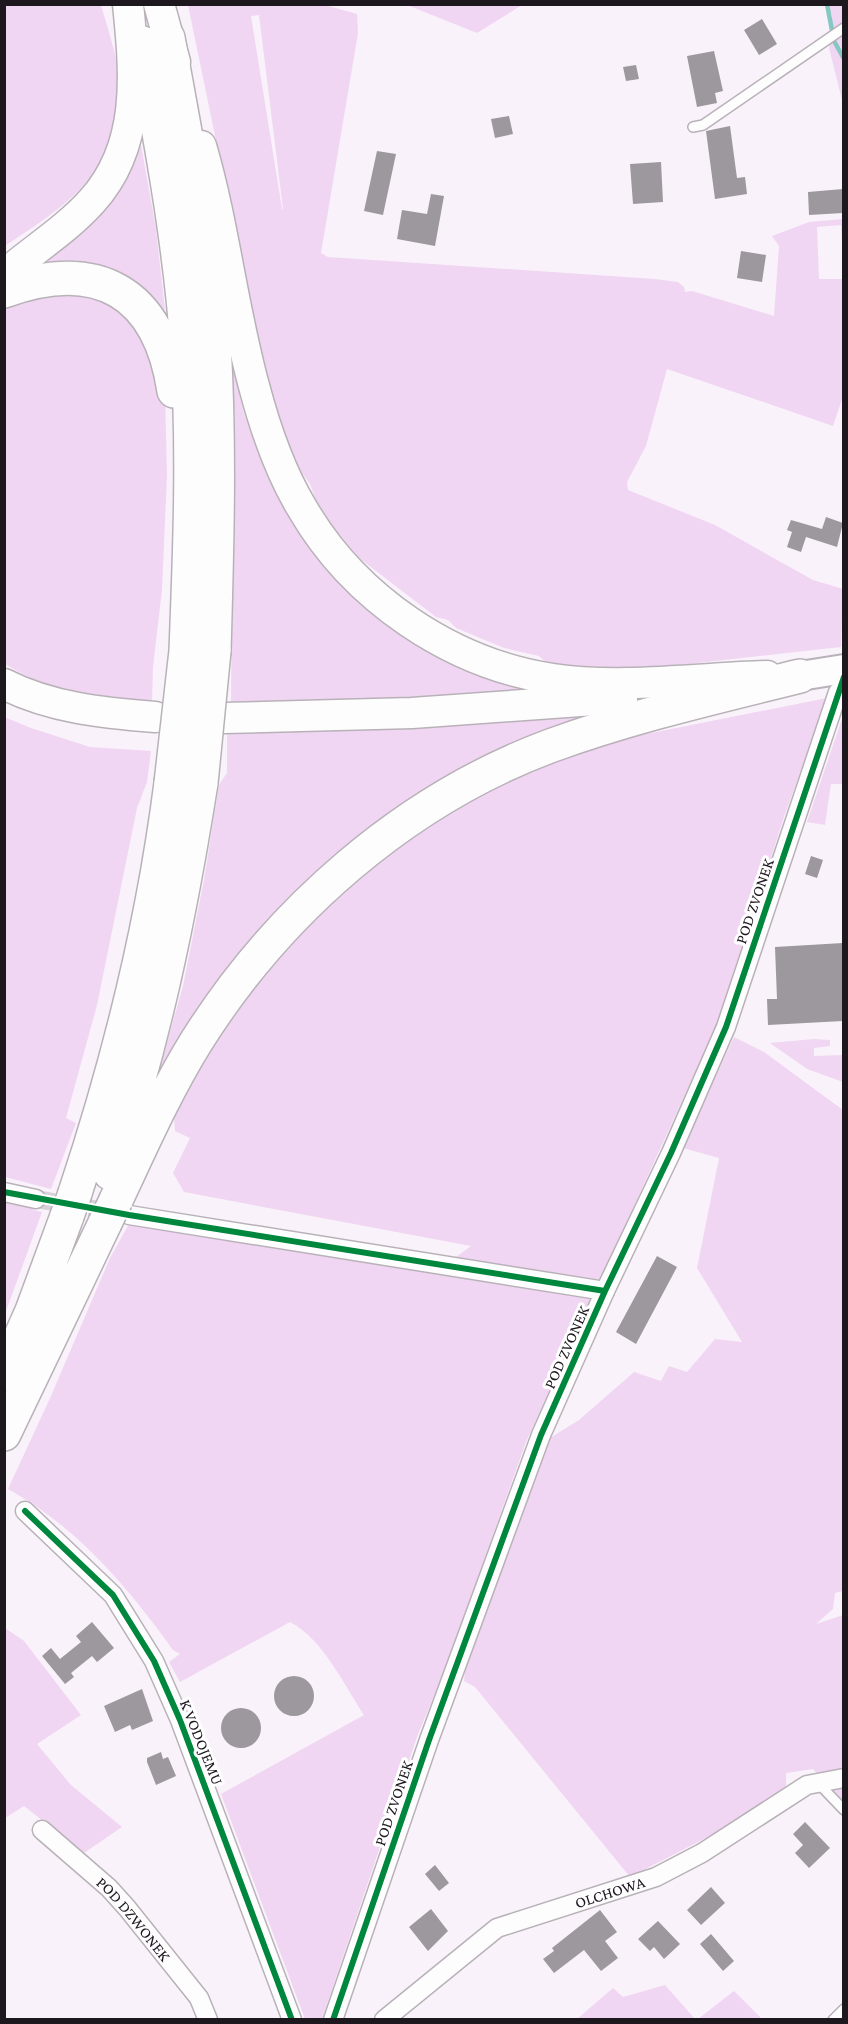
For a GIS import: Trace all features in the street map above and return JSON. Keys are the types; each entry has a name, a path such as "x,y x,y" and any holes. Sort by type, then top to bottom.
{"highway":[{"path":"128,4 208,169 243,342 266,428 282,469 302,509 327,545 356,578 390,607 427,633 509,670 554,679 607,682 800,676"},
{"path":"4,1434 57,1321 98,1209 145,1061 167,971 218,499 213,343 195,188 134,4"},
{"path":"4,275 91,202 115,169 130,130 148,42 159,4"},
{"path":"148,42 180,268 187,345 200,651"},
{"path":"4,291 47,278 78,277 109,286 136,305 156,332 169,363 192,500"},
{"path":"224,718 412,713 602,701 800,676"},
{"path":"4,1374 32,1311 98,1209 196,1042 229,993 266,947 306,905 377,844 444,798 496,770 549,747 659,711 800,676"},
{"path":"4,684 46,700 82,709 155,717"}],"main road":[{"path":"800,676 841,681"}],"street":[{"name":"POD ZVONEK","path":"333,2019 429,1740 537,1446 605,1291 671,1153 726,1026 841,681"},
{"path":"4,1192 36,1199"},
{"path":"98,1209 605,1291"},
{"name":"K VODOJEMU","path":"25,1510 113,1595 154,1661 184,1731 292,2019"},
{"name":"OLCHOWA","path":"384,2019 497,1928 656,1877 702,1853 807,1785 843,1778"},
{"name":"POD DZWONEK","path":"42,1830 109,1888 127,1908 199,1998 208,2019"}],"lane":[{"path":"693,127 703,125 843,28"},
{"path":"819,1784 843,1810"},
{"path":"833,2019 843,2009"}],"shaded area":[{"path":"5,5 101,5 116,60 121,97 111,143 89,179 58,209 5,246"},
{"path":"188,5 325,5 357,14 358,33 321,253 328,257 678,282 684,287 685,292 692,291 774,316 779,246 772,236 809,222 843,219 843,263 841,225 817,227 819,279 843,279 843,396 833,426 667,369 646,446 627,482 628,490 715,525 813,580 843,589 841,647 644,669 548,664 539,656 504,648 456,628 448,620 436,617 359,558 320,511 310,484 293,461 278,421 252,315","holes":["259,15 282,209 251,16"]},
{"path":"407,5 522,5 477,33"},
{"path":"828,5 843,5 843,104 829,48 832,16"},
{"path":"141,145 156,229 166,319 110,270 76,260 39,262 72,237 99,212 122,182"},
{"path":"85,287 137,318 165,393 167,475 162,590 153,667 152,701 58,687 5,664 5,303"},
{"path":"228,344 249,428 269,478 293,522 320,560 352,594 388,624 428,649 473,671 523,689 449,696 231,703 233,468"},
{"path":"827,698 784,817 720,1018 526,1442 449,1659 417,1737 322,2019 305,2019 221,1794 364,1715 323,1651 313,1639 290,1622 180,1682 169,1662 180,1654 173,1650 119,1581 56,1521 8,1489 110,1258 130,1222 433,1274 471,1246 184,1192 173,1173 190,1138 175,1131 174,1117 180,1102 216,1042 274,961 315,917 360,876 419,831 492,789 601,743"},
{"path":"595,716 295,893 241,951 215,984 155,1085 183,986 204,880 219,785 227,773 227,734"},
{"path":"843,716 843,790 842,784 831,784 825,825 807,822"},
{"path":"4,717 90,747 151,751 147,782 137,808 97,1005 66,1118 76,1123 51,1189 5,1177"},
{"path":"734,1037 764,1052 843,1110 843,1591 835,1593 833,1609 816,1624 843,1615 843,1801 813,1769 786,1773 786,1787 729,1826 630,1877 475,1687 464,1681 466,1661 550,1438 579,1420 634,1372 661,1381 669,1366 687,1372 715,1339 742,1342 697,1268 719,1158 683,1148"},
{"path":"830,1040 830,1046 814,1048 814,1056 843,1055 843,1082 807,1069 770,1043"},
{"path":"5,1201 34,1206 33,1210 42,1212 5,1314"},
{"path":"5,1628 24,1641 81,1715 37,1744 71,1785 122,1827 84,1853 24,1806 5,1818"},
{"path":"665,1985 695,2019 577,2019 613,1988 623,1997"},
{"path":"734,1991 762,2019 698,2019"}],"building":[{"path":"762,19 777,44 759,55 744,30"},
{"path":"714,51 723,91 715,93 717,103 697,107 687,56"},
{"path":"636,65 639,79 626,81 623,67"},
{"path":"509,116 513,134 495,138 491,119"},
{"path":"730,126 737,178 745,177 747,194 715,199 706,131"},
{"path":"377,151 396,154 383,215 364,211"},
{"path":"661,162 663,202 633,204 630,164"},
{"path":"843,189 843,213 809,215 808,192"},
{"path":"431,194 444,196 435,246 397,239 402,210 427,214"},
{"path":"741,251 766,255 762,282 737,278"},
{"path":"826,517 843,523 837,547 806,537 801,552 787,547 792,532 787,530 791,520 822,529"},
{"path":"811,856 823,860 817,878 805,874"},
{"path":"843,943 843,1021 768,1025 767,999 777,999 775,947"},
{"path":"657,1256 677,1267 636,1344 616,1332"},
{"path":"92,1622 114,1648 97,1662 92,1656 71,1673 74,1677 65,1684 42,1656 51,1648 60,1659 81,1642 76,1636"},
{"path":"294,1676 308,1682 314,1696 308,1710 294,1716 280,1710 274,1696 280,1682"},
{"path":"142,1689 153,1721 132,1730 130,1725 115,1732 104,1706"},
{"path":"241,1708 249,1709 255,1714 260,1720 260,1736 255,1742 249,1747 241,1748 233,1747 227,1742 222,1736 221,1728 222,1720 227,1714 233,1709"},
{"path":"161,1752 163,1759 168,1757 176,1776 156,1785 147,1758"},
{"path":"805,1822 830,1848 809,1868 795,1853 803,1845 793,1834"},
{"path":"435,1865 449,1883 439,1891 425,1874"},
{"path":"711,1887 725,1903 701,1925 687,1910"},
{"path":"431,1909 448,1931 428,1951 409,1927"},
{"path":"600,1910 617,1932 605,1941 618,1958 601,1971 584,1950 554,1973 543,1959 554,1951 552,1948"},
{"path":"658,1921 680,1944 664,1959 654,1947 650,1951 638,1939"},
{"path":"711,1934 734,1961 723,1971 700,1944"}],"waterway":[{"path":"827,4 834,41 844,59"}],"tunnel":[{"path":"36,1199 116,1213"}],"cycle path":[{"path":"333,2020 429,1740 541,1435 605,1291 671,1153 726,1027 844,677"},
{"path":"4,1192 129,1215 605,1291"},
{"path":"25,1511 113,1595 154,1661 180,1720 292,2020"}]}
